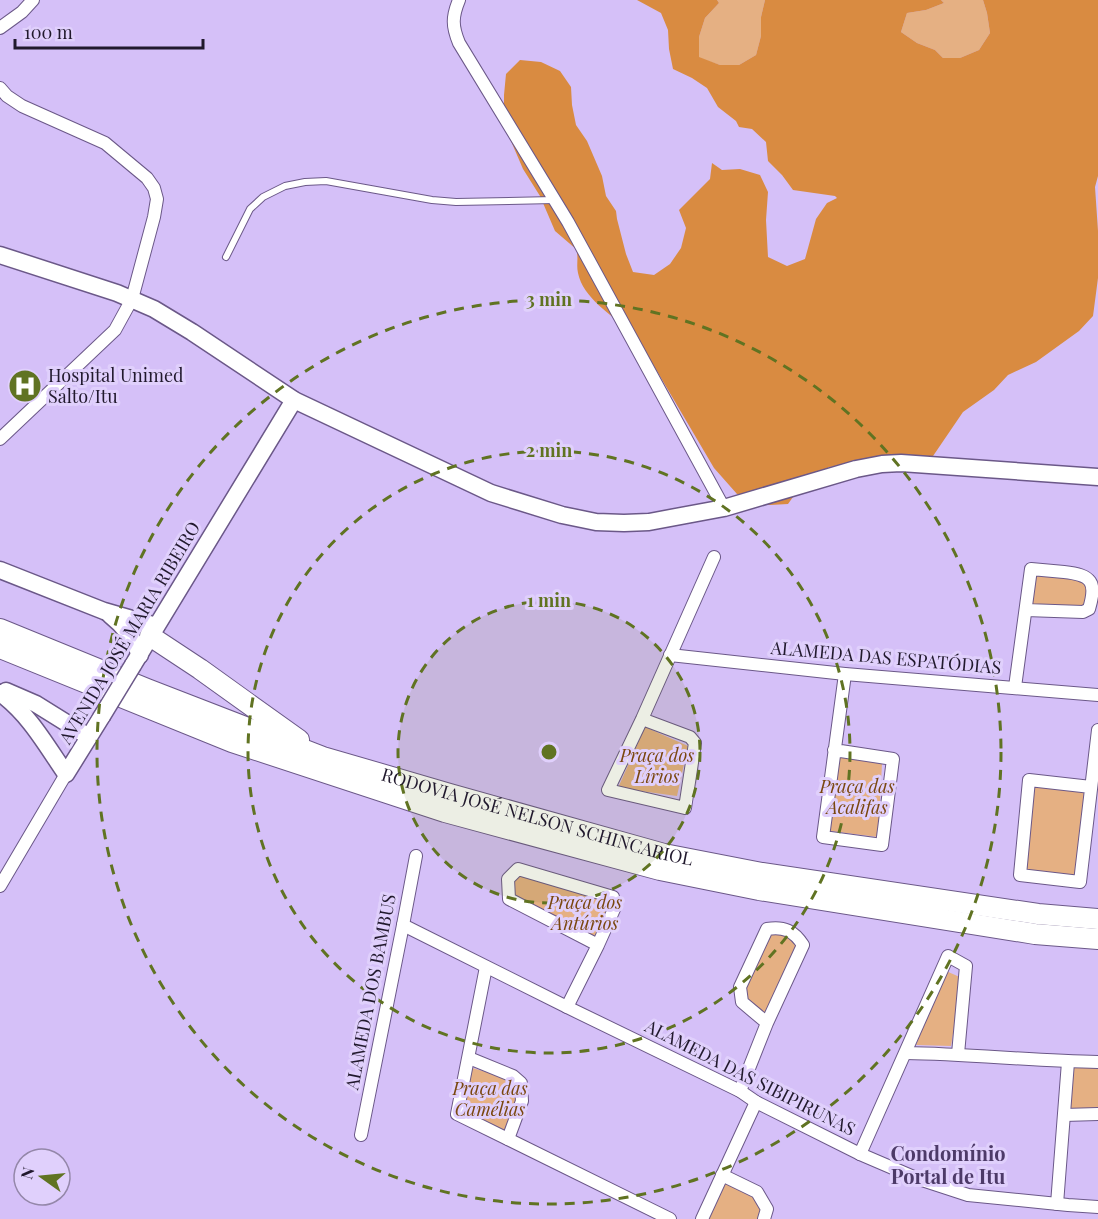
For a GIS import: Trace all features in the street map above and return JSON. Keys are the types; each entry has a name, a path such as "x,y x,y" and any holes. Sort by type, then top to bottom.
{"main road":[{"path":"0,255 132,298 192,332 294,400 490,493 562,515 596,522 649,522 724,508 856,468 882,464 901,463 1098,477"},
{"name":"AVENIDA JOSÉ MARIA RIBEIRO","path":"66,774 294,400"},
{"path":"0,570 153,631 200,669 323,757"},
{"path":"104,611 118,622 135,642 136,660"},
{"name":"RODOVIA JOSÉ NELSON SCHINCARIOL","path":"0,629 165,697 323,757 664,854 762,873 1015,911 1098,919"},
{"name":"RODOVIA JOSÉ NELSON SCHINCARIOL","path":"0,648 232,742 445,812 660,870 759,890 1035,934 1098,939"},
{"path":"0,691 36,704 89,737"},
{"path":"0,691 30,720 66,774"}],"street":[{"path":"0,28 22,12 33,0"},
{"path":"459,0 453,14 454,31 459,43 568,222 724,508"},
{"path":"0,88 22,106 105,143 147,178 154,188 157,199 132,298 115,330 0,439"},
{"path":"642,719 690,737 695,743 685,808 608,790 714,556"},
{"path":"1015,687 1030,569 1081,574 1088,579 1091,585 1092,598 1089,609 1083,612 1026,610"},
{"name":"ALAMEDA DAS ESPATÓDIAS","path":"670,655 845,674 1098,695"},
{"path":"834,750 893,759 882,845 823,837 834,750 845,674"},
{"path":"1091,787 1029,780 1020,875 1080,882 1098,730"},
{"name":"AVENIDA JOSÉ MARIA RIBEIRO","path":"0,886 66,774"},
{"name":"ALAMEDA DOS BAMBUS","path":"361,1135 416,856"},
{"path":"567,1007 598,945 615,907 614,897 518,869 508,879 509,899 598,945"},
{"name":"ALAMEDA DAS SIBIPIRUNAS","path":"404,925 740,1091 756,1102 860,1154 916,1178 968,1195 1098,1207"},
{"path":"740,1091 803,945 791,931 773,928 767,929 741,987 742,1002 768,1023"},
{"path":"860,1154 948,956 966,966 958,1054"},
{"path":"486,967 457,1114 670,1219"},
{"path":"906,1053 1098,1062"},
{"path":"469,1058 513,1076 521,1083 522,1101 508,1139"},
{"path":"1057,1204 1068,1062"},
{"path":"702,1219 756,1102"},
{"path":"1064,1115 1098,1114"},
{"path":"722,1175 757,1192 767,1209 764,1219"}],"lane":[{"path":"226,257 250,209 263,197 285,186 305,182 326,181 432,200 456,202 555,200"}],"green space":[{"path":"717,0 765,0 761,17 761,36 756,55 739,65 720,65 699,58 699,37 705,18 719,3"},
{"path":"941,0 983,0 990,33 979,50 960,58 943,58 935,50 917,43 901,32 907,13 926,10 944,3"},
{"path":"1033,573 1078,577 1088,587 1087,607 1028,608"},
{"name":"Praça dos Lírios","path":"645,727 688,746 677,796 618,788"},
{"name":"Praça das Acalifas","path":"838,756 882,764 878,837 830,831"},
{"path":"1033,785 1084,793 1075,877 1023,871"},
{"name":"Praça dos Antúrios","path":"519,874 605,899 607,913 593,939 511,898 512,882"},
{"path":"768,934 788,934 799,944 766,1017 745,1001 743,987"},
{"path":"946,971 962,978 951,1046 916,1045"},
{"path":"1073,1066 1098,1067 1098,1111 1070,1113"},
{"name":"Praça das Camélias","path":"469,1067 507,1078 517,1085 519,1099 505,1135 459,1113"},
{"path":"723,1176 756,1192 763,1219 704,1219"}],"shaded area":[{"path":"637,0 717,0 719,3 705,18 699,37 699,57 720,65 739,65 756,55 761,36 761,17 765,0 941,0 944,3 926,10 907,13 901,32 917,43 935,50 943,58 960,58 979,50 990,33 983,0 1098,0 1098,176 1095,187 1098,278 1093,316 1079,331 1036,362 1008,375 994,390 963,412 931,459 829,467 793,497 788,504 770,505 752,501 737,494 714,468 641,344 592,298 581,282 577,270 576,249 555,231 508,134 504,114 506,74 520,60 541,62 560,71 571,87 576,125 587,141 602,176 606,196 616,211 626,254 633,272 654,275 670,264 681,248 686,228 679,210 710,179 712,163 722,170 740,169 760,175 768,192 766,220 768,257 787,266 805,259 816,219 827,203 837,198 793,190 768,161 766,142 752,129 739,127 736,121 718,107 707,88 673,69 668,30 661,13"}],"place":[{"name":"Hospital Unimed Salto/Itu","path":"25,386"}],"district":[{"name":"Condomínio Portal de Itu","path":"948,1166"}]}
